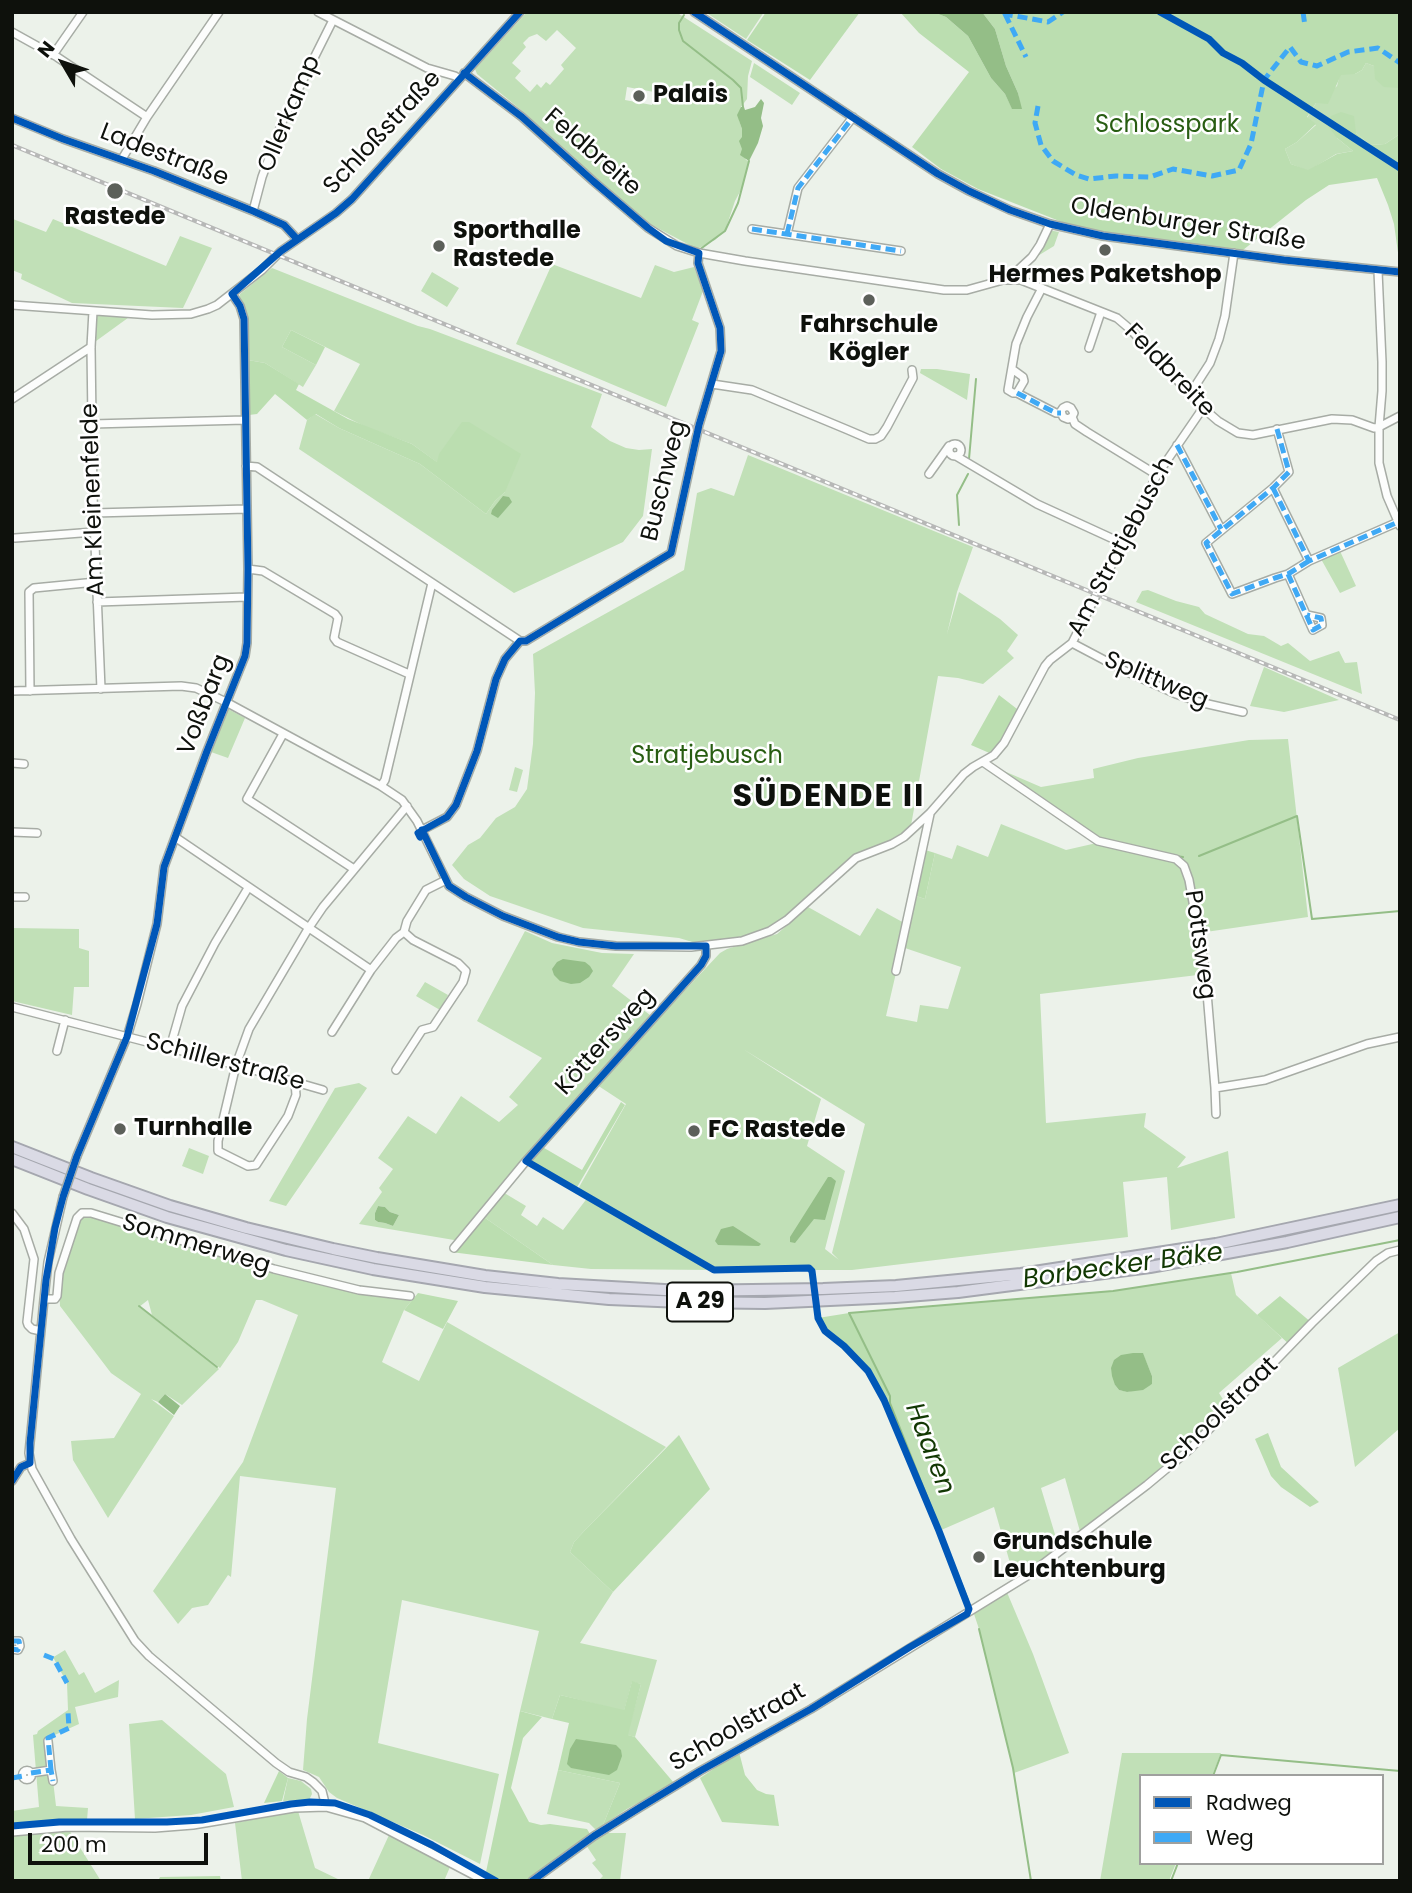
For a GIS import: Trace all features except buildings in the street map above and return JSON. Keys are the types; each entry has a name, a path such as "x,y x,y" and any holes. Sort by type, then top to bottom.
{"highway":[{"name":"A 29","path":"12,1147 170,1206 333,1249 485,1276 558,1284 682,1291 847,1288 1021,1273 1202,1246 1400,1205"},
{"name":"A 29","path":"12,1159 167,1216 243,1239 318,1257 485,1287 633,1300 765,1303 958,1292 1150,1267 1287,1242 1400,1217"}],"street":[{"path":"53,55 83,12"},
{"path":"122,159 146,117 219,12"},
{"name":"Feldbreite","path":"318,12 427,68 462,76 522,117 593,181 666,241 699,253 944,290 967,290 1003,280 1021,280 1117,318 1203,408 1238,433 1253,435 1332,419 1379,427"},
{"name":"Schloßstraße","path":"12,306 152,314 191,314 208,309 232,295 297,239 352,199 520,12"},
{"name":"Oldenburger Straße","path":"694,12 938,174 1010,210 1103,236 1400,272"},
{"name":"Ollerkamp","path":"253,211 262,175 283,120 333,20"},
{"path":"12,32 53,55 146,117"},
{"path":"787,234 798,188 853,117"},
{"name":"Ladestraße","path":"12,118 253,211 284,225 297,239"},
{"name":"Feldbreite","path":"1003,280 1032,257 1050,223"},
{"path":"752,229 901,251"},
{"name":"Buschweg","path":"520,641 526,641 671,553 698,430 721,351 720,331 698,264 699,253"},
{"path":"1190,394 1210,362 1219,339 1234,253"},
{"path":"1278,429 1289,472 1206,544 1232,594 1288,574 1309,561 1399,524 1380,471 1378,449 1382,362 1378,271"},
{"path":"1042,288 1020,331 1008,390 1061,414 1066,419 1072,417 1075,424 1157,475"},
{"name":"Voßbarg","path":"30,1463 44,1299 50,1251 63,1197 77,1156 127,1037 157,924 164,867 246,656 248,569 244,319 240,306 232,295"},
{"name":"Am Kleinenfelde","path":"93,311 91,347 94,532 101,688"},
{"path":"1089,348 1101,312"},
{"path":"12,398 91,347"},
{"path":"1012,369 1023,377 1024,381 1017,393"},
{"path":"712,384 752,390 869,439 875,439 881,436 887,427 913,378 912,370"},
{"name":"Am Stratjebusch","path":"12,691 188,687 205,692 381,786 407,806 422,830 449,886 503,916 558,937 616,946 706,946 742,942 770,931 787,920 856,858 904,837 930,813 964,774 993,755 1007,739 1045,666 1072,643 1157,475 1203,408"},
{"path":"1379,427 1400,416"},
{"path":"92,424 245,420"},
{"path":"1177,445 1221,530"},
{"path":"929,474 950,446 950,454 1037,504 1122,543"},
{"path":"246,466 257,467 520,641 505,659 496,679 477,751 456,805 447,817 422,830"},
{"path":"1273,488 1309,561"},
{"path":"94,513 247,509"},
{"path":"15,538 94,532"},
{"path":"248,569 263,572 335,614 338,618 334,638 337,642 409,674"},
{"path":"1288,574 1307,615"},
{"path":"30,691 29,592 34,588 96,582"},
{"path":"381,786 385,780 432,583"},
{"path":"97,602 247,597"},
{"name":"Splittweg","path":"1072,643 1176,694 1243,712"},
{"path":"283,734 247,799 354,869"},
{"name":"Pottsweg","path":"983,762 1098,841 1177,859 1184,866 1189,880 1205,969 1216,1114"},
{"path":"12,764 24,764"},
{"path":"296,1082 296,1096 288,1116 259,1162 248,1166 224,1155 218,1149 236,1065 249,1029 308,929 407,806"},
{"path":"896,971 930,813"},
{"path":"12,832 37,833"},
{"path":"175,837 371,970"},
{"path":"332,1032 371,970 396,938 404,932 407,921 425,890 446,880"},
{"path":"170,1048 182,1006 248,888"},
{"path":"12,897 25,897"},
{"path":"396,1070 422,1030 433,1027 463,982 466,971 458,963 413,940 404,932"},
{"name":"Köttersweg","path":"454,1248 533,1153 701,965 706,956 706,946"},
{"name":"Schillerstraße","path":"12,1007 323,1090"},
{"path":"57,1051 65,1020"},
{"path":"1214,1088 1265,1080 1367,1044 1400,1037"},
{"path":"12,1213 24,1229 34,1259 28,1325 41,1331"},
{"name":"Sommerweg","path":"44,1299 57,1296 59,1273 77,1219 82,1213 91,1213 274,1269 359,1290 410,1296"},
{"name":"Schoolstraat","path":"532,1881 594,1836 639,1808 811,1709 1027,1576 1189,1450 1311,1323 1376,1261 1388,1253 1400,1250"},
{"path":"12,1482 22,1467 30,1463 71,1539 135,1641 149,1656 269,1757 289,1772 313,1782 322,1791 326,1807"},
{"path":"12,1641 17,1640 20,1644 18,1650 12,1649"},
{"path":"48,1741 52,1782"},
{"path":"12,1778 51,1770"},
{"path":"313,1782 318,1798 317,1806"},
{"path":"12,1832 68,1827 155,1828 193,1825 317,1806 365,1818 485,1881"}],"green space":[{"path":"527,12 676,12 752,61 747,99 741,107 739,120 742,149 749,161 743,186 725,231 715,240 697,249 650,224 477,74 475,69","holes":["557,30 576,48 561,65 564,69 550,85 546,82 541,88 537,84 530,92 515,78 521,71 512,63 526,47 523,43 529,37 537,34 546,41","627,87 654,92 652,105 625,100"]},
{"path":"705,12 764,12 746,39"},
{"path":"766,12 860,12 810,80 747,40"},
{"name":"Schlosspark","path":"900,12 933,12 946,17 968,36 991,78 1005,94 1012,108 1021,109 995,29 982,12 1400,12 1400,88 1384,87 1375,79 1374,66 1366,63 1362,70 1355,74 1341,75 1328,104 1316,103 1307,117 1316,124 1285,149 1291,164 1308,170 1337,154 1353,151 1337,138 1328,126 1331,116 1341,112 1354,116 1356,133 1370,145 1385,144 1400,134 1400,267 1394,224 1377,178 1329,185 1243,250 1104,233 1067,224 978,189 941,169 912,147 969,72 919,33"},
{"path":"754,63 800,93 792,105 750,77"},
{"path":"1366,63 1374,66 1400,88 1400,134 1385,144 1370,145 1356,133 1337,138 1353,151 1336,154 1308,171 1291,164 1285,149 1316,125 1307,118 1316,103 1337,86 1340,74 1355,74 1362,70"},
{"path":"13,219 46,232 53,219 166,266 180,236 212,248 183,308 72,303 21,279 22,274 12,270"},
{"path":"1049,230 1059,232 1054,246 1034,256"},
{"path":"552,264 641,298 655,265 674,272 694,267 703,291 692,320 699,323 666,407 516,344"},
{"path":"272,268 418,326 602,394 591,427 610,441 626,448 652,449 643,516 623,542 514,593 299,449 307,420 315,414 339,428 420,464 486,514 505,492 438,463 412,444 366,427 334,411 360,364 291,330 282,347 316,365 303,387 265,363 248,360 240,294"},
{"path":"432,272 459,288 447,307 421,291"},
{"path":"95,313 132,315 92,344"},
{"path":"291,330 325,347 316,365 282,347"},
{"path":"248,360 265,363 299,384 296,390 348,419 412,444 437,462 439,454 462,422 469,422 521,454 505,492 486,514 420,464 339,428 316,414 307,420 275,394 257,414 249,415"},
{"path":"921,369 970,374 967,400 920,373"},
{"name":"Stratjebusch","path":"748,455 973,547 957,592 947,634 959,592 1000,619 1018,635 1007,651 1014,658 983,684 938,676 910,831 904,837 868,852 787,920 750,939 699,944 679,938 583,928 490,896 464,879 452,865 496,818 515,807 527,789 533,744 533,654 684,570 697,493 711,488 734,496"},
{"path":"1340,551 1356,586 1340,593 1321,559"},
{"path":"1148,590 1199,607 1205,614 1248,634 1264,636 1281,646 1288,643 1310,661 1339,651 1345,663 1357,662 1362,694 1136,602 1142,591"},
{"path":"1264,667 1339,700 1284,712 1250,706"},
{"path":"999,695 1021,712 994,755 971,745"},
{"path":"227,710 245,718 228,758 211,752"},
{"path":"1288,739 1308,917 1199,933 1206,974 1040,994 1046,1123 1146,1113 1144,1127 1186,1157 1177,1168 1228,1151 1235,1218 1171,1230 1167,1177 1123,1182 1128,1237 852,1270 814,1270 810,1267 714,1270 591,1269 553,1265 481,1215 460,1241 359,1224 382,1192 379,1188 393,1169 378,1158 408,1116 436,1134 461,1096 499,1122 518,1105 509,1097 542,1058 477,1021 525,931 552,943 602,953 634,954 612,986 650,1015 593,1086 501,1191 526,1206 521,1215 537,1226 543,1217 563,1230 588,1197 707,1266 578,1189 626,1104 597,1085 648,1024 672,1004 720,953 777,934 808,907 860,936 877,908 906,924 913,895 925,899 935,853 952,859 957,845 988,857 1001,824 1066,850 1101,842 983,762 1041,787 1094,778 1093,769 1138,758 1249,740","holes":["902,947 961,967 948,1009 920,1005 917,1022 886,1016","743,1049 865,1124 832,1253 839,1260 825,1249 845,1171 807,1146 821,1099","378,1206 399,1215 393,1226 375,1220"]},
{"path":"515,767 523,770 517,792 509,790"},
{"path":"922,849 935,853 925,899 913,895"},
{"path":"12,928 79,929 79,948 89,951 89,987 74,987 72,1015 12,1001"},
{"path":"425,982 448,995 440,1010 416,996"},
{"path":"359,1083 367,1088 286,1206 269,1201 335,1088"},
{"path":"621,1102 625,1105 576,1189 526,1161 539,1145 582,1170"},
{"path":"189,1148 209,1156 203,1174 182,1166"},
{"path":"85,1215 358,1291 413,1299 404,1310 382,1362 419,1381 447,1322 666,1447 574,1542 570,1552 613,1592 580,1643 657,1660 635,1737 627,1735 641,1684 632,1682 624,1711 560,1695 552,1719 520,1711 539,1631 402,1600 378,1743 499,1774 480,1864 423,1835 337,1798 329,1792 319,1777 303,1770 336,1488 240,1476 231,1577 228,1575 208,1605 192,1608 178,1624 153,1591 243,1462 298,1315 256,1300 238,1342 220,1368 152,1315 148,1300 139,1307 219,1369 182,1405 165,1394 158,1402 151,1399 174,1416 108,1518 73,1460 71,1441 114,1438 141,1394 111,1373 60,1306 59,1283 77,1221"},
{"path":"481,1215 553,1265 451,1252"},
{"path":"1231,1273 1236,1295 1282,1338 1219,1393 1229,1409 1189,1450 1081,1535 1065,1478 1041,1488 1060,1551 1016,1584 994,1507 939,1531 882,1397 889,1395 849,1313 1113,1291","holes":["1143,1354 1152,1376 1152,1384 1128,1392 1119,1390 1115,1385"]},
{"path":"418,1293 458,1301 443,1329 404,1310"},
{"path":"1280,1296 1312,1323 1291,1346 1257,1315"},
{"path":"849,1313 890,1396 882,1397 868,1371 825,1331 818,1318"},
{"path":"1400,1332 1400,1428 1355,1467 1338,1368"},
{"path":"1268,1433 1281,1467 1319,1502 1310,1507 1281,1487 1271,1476 1255,1439"},
{"path":"679,1435 710,1489 613,1592 570,1552 574,1542"},
{"path":"1006,1590 1033,1654 1069,1753 1014,1773 973,1611"},
{"path":"65,1650 79,1675 84,1672 95,1693 119,1680 118,1697 75,1707 79,1724 48,1738 56,1806 88,1808 87,1820 12,1825 12,1811 39,1807 33,1735 68,1710 67,1683 52,1658"},
{"path":"632,1681 641,1684 628,1735 635,1737 674,1783 603,1825 620,1783 558,1770 569,1723 552,1719 560,1695 624,1710"},
{"path":"520,1711 542,1717 523,1738 511,1788 529,1822 587,1829 590,1834 582,1843 528,1881 500,1881 486,1872"},
{"path":"162,1720 226,1774 234,1807 191,1815 135,1819 129,1724"},
{"path":"739,1752 745,1775 757,1790 774,1795 779,1826 722,1822 700,1778"},
{"path":"1122,1753 1221,1753 1213,1774 1139,1774 1139,1865 1175,1865 1169,1881 1100,1881"},
{"path":"558,1770 620,1783 603,1825 596,1830 589,1823 547,1814"},
{"path":"279,1771 288,1778 282,1801 264,1803"},
{"path":"288,1778 301,1781 311,1789 309,1800 283,1801"},
{"path":"298,1811 315,1868 342,1881 242,1881 235,1823"},
{"path":"69,1830 101,1881 12,1881 12,1834"},
{"path":"606,1833 626,1833 620,1881 598,1881 603,1876 592,1863 596,1860 586,1845"},
{"path":"389,1835 450,1867 444,1881 368,1881"},
{"path":"220,1876 221,1881 158,1881 160,1877"}],"shaded area":[{"path":"933,12 982,12 995,29 1022,109 1012,109 968,36 946,17"},
{"path":"761,99 764,103 761,118 763,126 749,161 740,155 742,129 737,115 741,107 745,110 755,107"},
{"path":"503,496 509,497 512,502 498,518 491,514"},
{"path":"563,959 585,962 593,971 580,983 560,981 552,969"},
{"path":"828,1177 836,1181 825,1220 814,1219 795,1243 790,1242 790,1237"},
{"path":"378,1206 399,1215 393,1226 375,1220"},
{"path":"733,1226 761,1244 718,1245 715,1241 721,1229"},
{"path":"1143,1353 1152,1376 1152,1384 1143,1390 1119,1390 1112,1376 1114,1360 1121,1355"},
{"path":"165,1394 180,1406 174,1415 158,1402"},
{"path":"576,1739 616,1745 622,1756 617,1770 609,1775 571,1768 567,1764 570,1749"}],"waterway":[{"path":"684,15 679,23 683,41 741,88 743,107"},
{"path":"699,250 725,231 738,203 749,161"},
{"path":"969,459 976,379"},
{"path":"959,525 957,495 968,474"},
{"path":"1199,856 1297,816 1312,919 1400,911"},
{"path":"1176,856 1183,857"},
{"name":"Borbecker Bäke","path":"968,1600 890,1403 890,1396 849,1313 1113,1291 1237,1272 1400,1240"},
{"path":"139,1306 217,1367"},
{"name":"Haaren","path":"979,1629 1013,1768 1031,1881"},
{"path":"1214,1774 1221,1755 1400,1771"},
{"path":"1171,1881 1177,1865"}],"railway":[{"path":"12,145 1400,720"}],"marked path":[{"path":"1004,12 1048,22 1063,12"},
{"path":"1303,12 1305,26"},
{"path":"1005,14 1026,57"},
{"path":"1038,106 1035,123 1041,145 1053,161 1076,175 1089,179 1116,176 1150,177 1173,169 1212,176 1239,170 1251,144 1264,80 1290,47 1301,62 1317,66 1348,52 1378,48 1400,63"},
{"path":"787,234 798,188 853,117"},
{"path":"752,229 901,251"},
{"path":"1017,393 1061,413"},
{"path":"1277,429 1289,472 1206,543 1232,594 1288,574 1309,561"},
{"path":"1177,445 1221,529"},
{"path":"1273,488 1309,561 1398,522"},
{"path":"1288,574 1313,630 1322,625 1321,618 1307,615"},
{"path":"12,1641 19,1641 20,1646 18,1650 12,1649"},
{"path":"44,1655 54,1659 67,1683"},
{"path":"51,1770 48,1738 69,1728 68,1712"},
{"path":"31,1773 51,1770 53,1781"},
{"path":"12,1778 23,1776"}],"cycle path":[{"path":"12,1481 21,1467 30,1463 46,1280 63,1197 77,1156 127,1037 157,924 164,867 245,656 248,569 244,319 232,294 281,251 352,199 520,12"},
{"path":"694,12 938,174 1010,210 1050,224 1103,236 1400,272"},
{"path":"1160,12 1209,39 1223,53 1400,168"},
{"path":"420,837 418,833 447,817 456,805 477,751 496,679 505,659 520,641 526,641 671,553 699,425 721,351 720,328 698,263 699,253 666,241 648,228 522,117 464,73"},
{"path":"12,118 253,211 284,225 297,239"},
{"path":"422,830 449,886 503,916 579,942 616,946 706,946 706,956 701,965 526,1161 714,1270 809,1268 812,1271 818,1318 825,1331 868,1371 884,1400 969,1609 967,1614 811,1709 700,1771 594,1836 532,1881"},
{"path":"12,1826 59,1822 202,1820 291,1804 335,1803 370,1815 432,1845 496,1881"}],"place":[{"name":"Palais","path":"639,96"},
{"name":"Rastede","path":"115,191"},
{"name":"Sporthalle Rastede","path":"439,246"},
{"name":"Hermes Paketshop","path":"1105,250"},
{"name":"Fahrschule Kögler","path":"869,300"},
{"name":"Turnhalle","path":"120,1129"},
{"name":"FC Rastede","path":"694,1131"},
{"name":"Grundschule Leuchtenburg","path":"979,1557"}],"district":[{"name":"SÜDENDE II","path":"829,798"}]}
